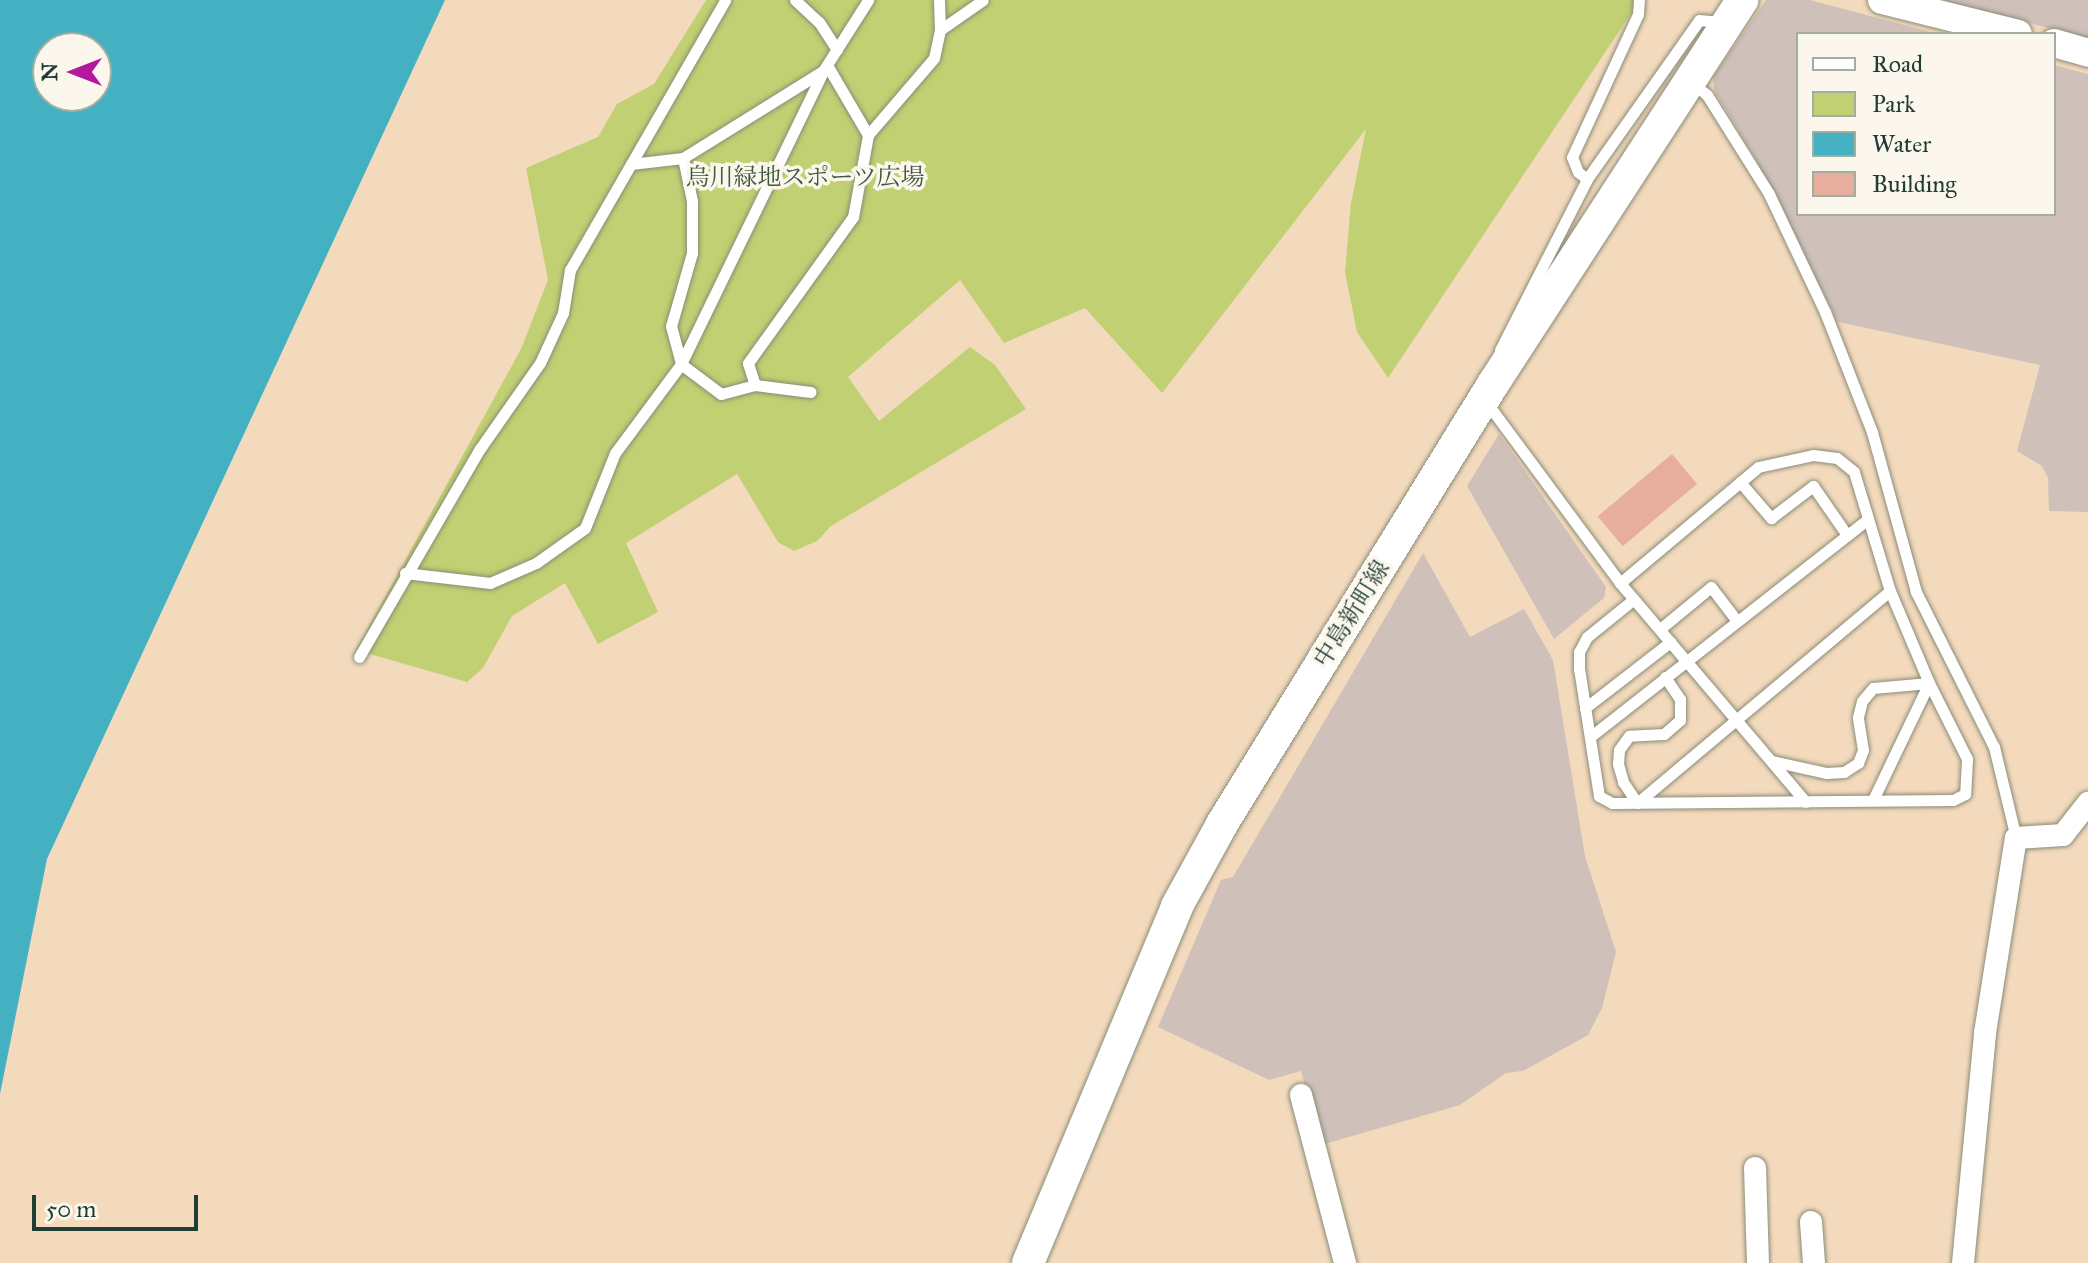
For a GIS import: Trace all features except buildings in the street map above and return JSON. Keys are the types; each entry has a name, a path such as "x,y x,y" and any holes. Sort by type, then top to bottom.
{"main road":[{"name":"中島新町線","path":"1028,1263 1177,906 1222,824 1489,392 1734,11"}],"street":[{"path":"1882,0 2010,32"},
{"path":"2056,44 2088,53"},
{"path":"1963,1263 1985,1033 2016,838 2063,835 2088,803"},
{"path":"1301,1095 1345,1263"},
{"path":"1755,1168 1758,1263"},
{"path":"1811,1222 1814,1263"}],"lane":[{"path":"359,657 479,450 540,363 563,313 570,270 725,0"},
{"path":"795,0 819,22 837,50"},
{"path":"405,573 490,583 536,563 585,528 615,453 681,364 825,68 868,0"},
{"path":"755,385 748,363 853,217 868,135 934,58 940,30 939,0"},
{"path":"940,30 983,0"},
{"path":"1587,179 1578,172 1572,157 1638,14 1639,0"},
{"path":"1734,11 1699,20 1587,179 1500,345 1489,392 1620,583 1806,802"},
{"path":"631,164 683,158 825,68"},
{"path":"825,68 868,135"},
{"path":"1691,81 1707,95 1769,194 1825,312 1872,432 1916,592 1994,747 2016,838"},
{"path":"683,158 692,201 692,253 671,326 681,364 721,394 755,385 811,392"},
{"path":"1620,583 1758,467 1813,455 1837,458 1854,472 1890,591 1929,683 1967,759 1965,794 1953,800 1637,803 1612,803 1599,796 1579,652 1587,637 1634,599"},
{"path":"1740,482 1771,518 1813,486 1847,535"},
{"path":"1590,737 1868,519"},
{"path":"1660,629 1711,587 1737,621"},
{"path":"1637,803 1890,591"},
{"path":"1585,708 1670,642"},
{"path":"1637,803 1623,782 1618,764 1619,750 1629,736 1664,734 1680,720 1680,699 1665,677"},
{"path":"1772,761 1826,773 1844,772 1858,763 1863,750 1858,717 1862,701 1873,688 1929,683"},
{"path":"1873,800 1929,683"}],"shaded area":[{"path":"1766,0 1810,0 1930,32 1796,32 1796,216 2056,216 2056,66 2088,74 2088,512 2049,511 2048,478 2042,466 2017,451 2040,365 1838,322 1755,158 1714,90 1713,77"},
{"path":"1943,0 2088,0 2088,38 2037,25"},
{"path":"1499,434 1606,587 1604,598 1554,639 1467,486"},
{"path":"1423,553 1470,637 1524,609 1553,660 1585,856 1616,952 1602,1008 1588,1035 1523,1071 1506,1073 1460,1105 1321,1145 1301,1071 1269,1080 1158,1027 1221,880 1233,877"}],"green space":[{"name":"烏川緑地スポーツ広場","path":"706,0 1640,0 1388,378 1357,332 1345,272 1351,203 1366,129 1162,393 1085,308 1004,343 960,280 848,377 879,421 970,347 995,365 1026,409 831,526 817,541 794,551 778,542 737,474 626,543 658,612 598,644 565,583 512,616 483,668 467,682 356,650 521,349 548,280 526,168 598,137 617,104 654,84"}],"water":[{"path":"0,0 445,0 47,859 0,1094"}]}
